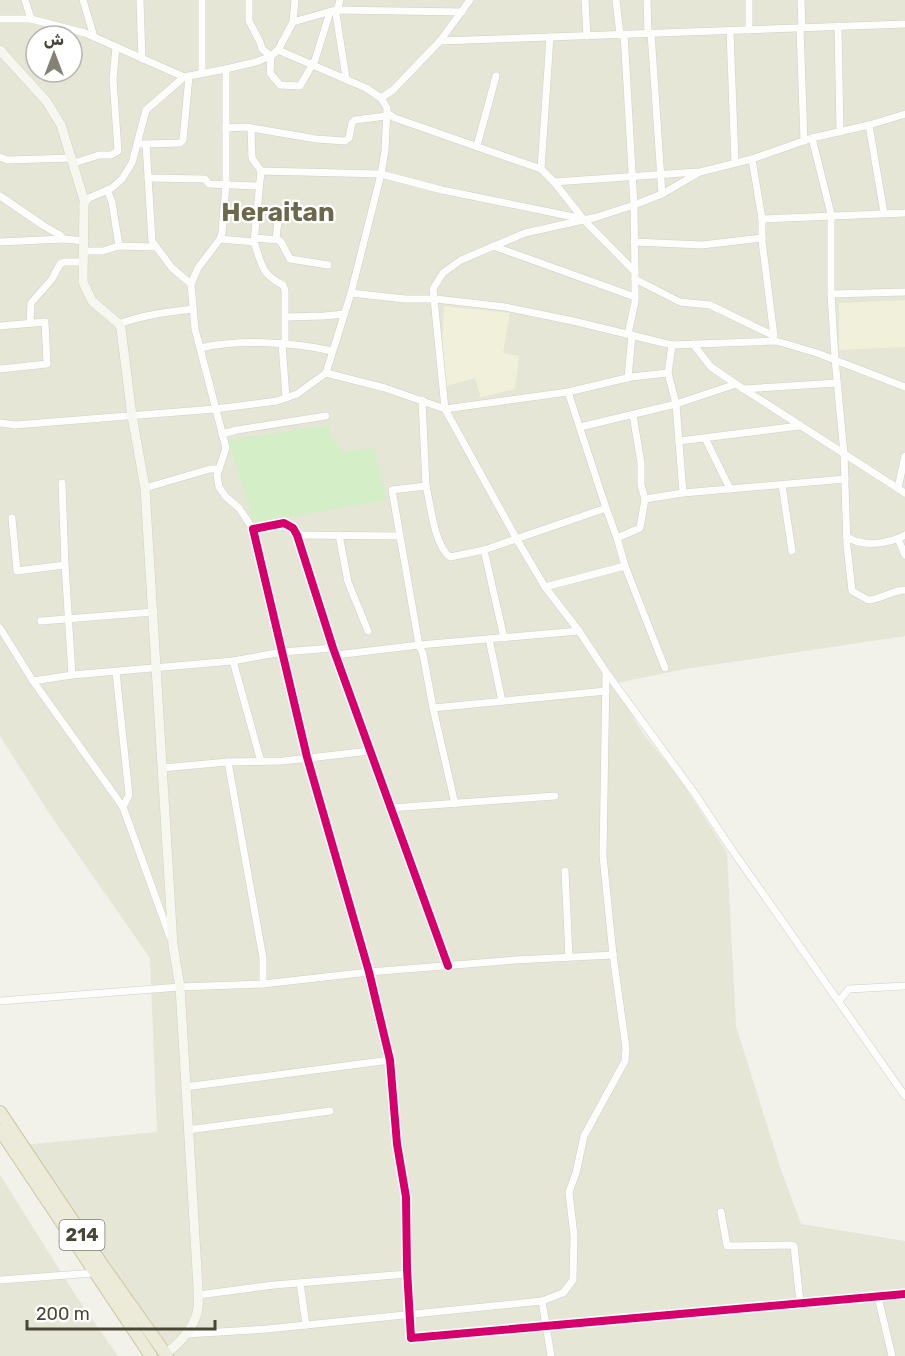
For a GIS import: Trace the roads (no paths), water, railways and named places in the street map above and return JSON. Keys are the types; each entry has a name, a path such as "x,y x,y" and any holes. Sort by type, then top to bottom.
{"highway":[{"name":"214","path":"0,1112 103,1266 164,1351"},
{"name":"214","path":"0,1131 149,1353"},
{"path":"149,1353 164,1351"}],"street":[{"path":"25,0 31,19"},
{"path":"83,0 94,37"},
{"path":"140,0 142,59"},
{"path":"202,0 202,73"},
{"path":"249,0 249,21 262,49 271,56"},
{"path":"191,284 172,268 152,241 148,178 142,144 146,110 186,76 256,62 271,56 278,50 293,22 295,0"},
{"path":"271,56 270,73 280,85 300,86 312,65 329,18 340,0"},
{"path":"381,98 393,90 440,41 470,0"},
{"path":"585,0 587,36"},
{"path":"616,0 622,34 634,205 635,297 628,378"},
{"path":"647,0 662,194"},
{"path":"749,0 749,30"},
{"path":"801,0 804,141"},
{"path":"293,22 333,11 462,12"},
{"path":"333,11 346,78"},
{"path":"0,19 31,19 84,33 186,76"},
{"path":"440,41 905,24"},
{"path":"838,26 840,132"},
{"path":"730,30 735,163"},
{"path":"541,169 550,37"},
{"path":"0,162 73,160 111,155 118,151 113,79 116,47"},
{"path":"0,50 47,102 61,125 73,160 84,200 83,282 92,301 119,324 145,488 174,945 180,987 198,1295 198,1309 187,1334 173,1349 164,1351"},
{"path":"0,423 15,425 132,416 277,401 317,382 326,374 351,293 381,174 385,151 387,108 381,98 366,88 278,50"},
{"path":"226,69 226,185 220,239 198,268 191,284 195,328 226,448 217,475 219,487 226,497 239,508 253,529 307,757 369,972 390,1060 397,1144 406,1197 411,1338 547,1328 800,1302 905,1294"},
{"path":"142,144 180,143 183,140 186,76"},
{"path":"477,146 496,76"},
{"path":"554,182 700,172 752,159 812,138 905,114"},
{"path":"226,128 239,126 316,139 345,141 349,138 352,123 355,120 387,115 541,169 635,276 680,302 710,304 775,338 905,387"},
{"path":"869,125 884,213"},
{"path":"251,128 252,158 261,171 255,240 269,278 283,285 286,317 284,344 286,398"},
{"path":"812,138 831,214 831,294 844,454 846,536 852,591 868,600 894,591 905,590"},
{"path":"83,206 89,198 107,190 122,179 142,144"},
{"path":"0,157 7,160 73,160"},
{"path":"752,159 762,219 762,238 775,338"},
{"path":"261,171 381,174 442,190 584,220"},
{"path":"700,172 662,194 634,205 584,220 525,233 461,260 443,273 433,289 436,299 445,409 545,587 696,794 728,844 905,1096"},
{"path":"148,178 205,179 209,184 259,186"},
{"path":"107,190 112,202 119,246"},
{"path":"0,196 64,239 84,246 102,251 119,246 156,247"},
{"path":"276,239 280,209 297,211 326,220"},
{"path":"762,219 831,214 905,213"},
{"path":"634,242 702,245 762,238"},
{"path":"0,242 64,239"},
{"path":"220,239 276,239 282,242 290,259 328,265"},
{"path":"493,246 635,297"},
{"path":"30,324 31,303 52,279 60,264 83,262"},
{"path":"831,294 905,292"},
{"path":"351,293 405,299 436,299 506,308 672,345 775,338"},
{"path":"119,324 155,314 193,309"},
{"path":"286,317 344,314"},
{"path":"0,326 45,322 47,364 0,369"},
{"path":"200,348 215,345 284,344 304,345 332,351"},
{"path":"693,344 711,367 905,493"},
{"path":"672,345 668,373 676,404 683,493"},
{"path":"326,374 385,388 445,409 568,392 628,378 668,373"},
{"path":"580,427 740,386 837,383"},
{"path":"568,392 625,566 665,668"},
{"path":"422,400 426,486 438,542 443,552 450,557 484,550 606,508"},
{"path":"617,538 640,528 645,499 641,485 641,463 633,415"},
{"path":"222,434 326,416"},
{"path":"679,441 799,426"},
{"path":"705,438 730,489"},
{"path":"898,488 905,456"},
{"path":"145,488 210,469 219,469"},
{"path":"645,499 683,493 845,479"},
{"path":"62,483 72,675"},
{"path":"782,485 792,551"},
{"path":"426,486 392,490 419,645 423,654 455,804"},
{"path":"12,518 17,571 65,566"},
{"path":"253,529 284,523 293,528 297,535 370,752 448,966"},
{"path":"297,535 399,536"},
{"path":"339,535 348,582 368,631"},
{"path":"846,536 858,542 873,543 902,537 905,555"},
{"path":"484,550 504,638"},
{"path":"545,587 625,566"},
{"path":"41,621 154,612"},
{"path":"0,628 33,681 123,807 174,945"},
{"path":"33,681 72,675 233,661 282,652 335,652 579,631"},
{"path":"489,639 502,701"},
{"path":"233,661 261,762"},
{"path":"116,672 129,795 123,807"},
{"path":"187,1334 306,1325 542,1301 563,1293 573,1280 574,1236 569,1192 576,1173 584,1136 625,1061 626,1048 613,955 603,856 606,672"},
{"path":"433,708 606,691"},
{"path":"162,768 370,752"},
{"path":"228,762 263,958 263,984"},
{"path":"391,808 555,796"},
{"path":"566,871 568,957"},
{"path":"0,1001 180,987 263,984 369,972 613,955"},
{"path":"839,1001 849,989 905,986"},
{"path":"185,1087 390,1060"},
{"path":"188,1130 330,1111"},
{"path":"721,1212 727,1246 794,1246 800,1302"},
{"path":"0,1280 94,1274"},
{"path":"198,1295 274,1285 407,1274"},
{"path":"300,1283 306,1325"},
{"path":"878,1297 892,1356"},
{"path":"542,1301 550,1356"}],"district":[{"name":"Heraitan","path":"278,212"}]}
